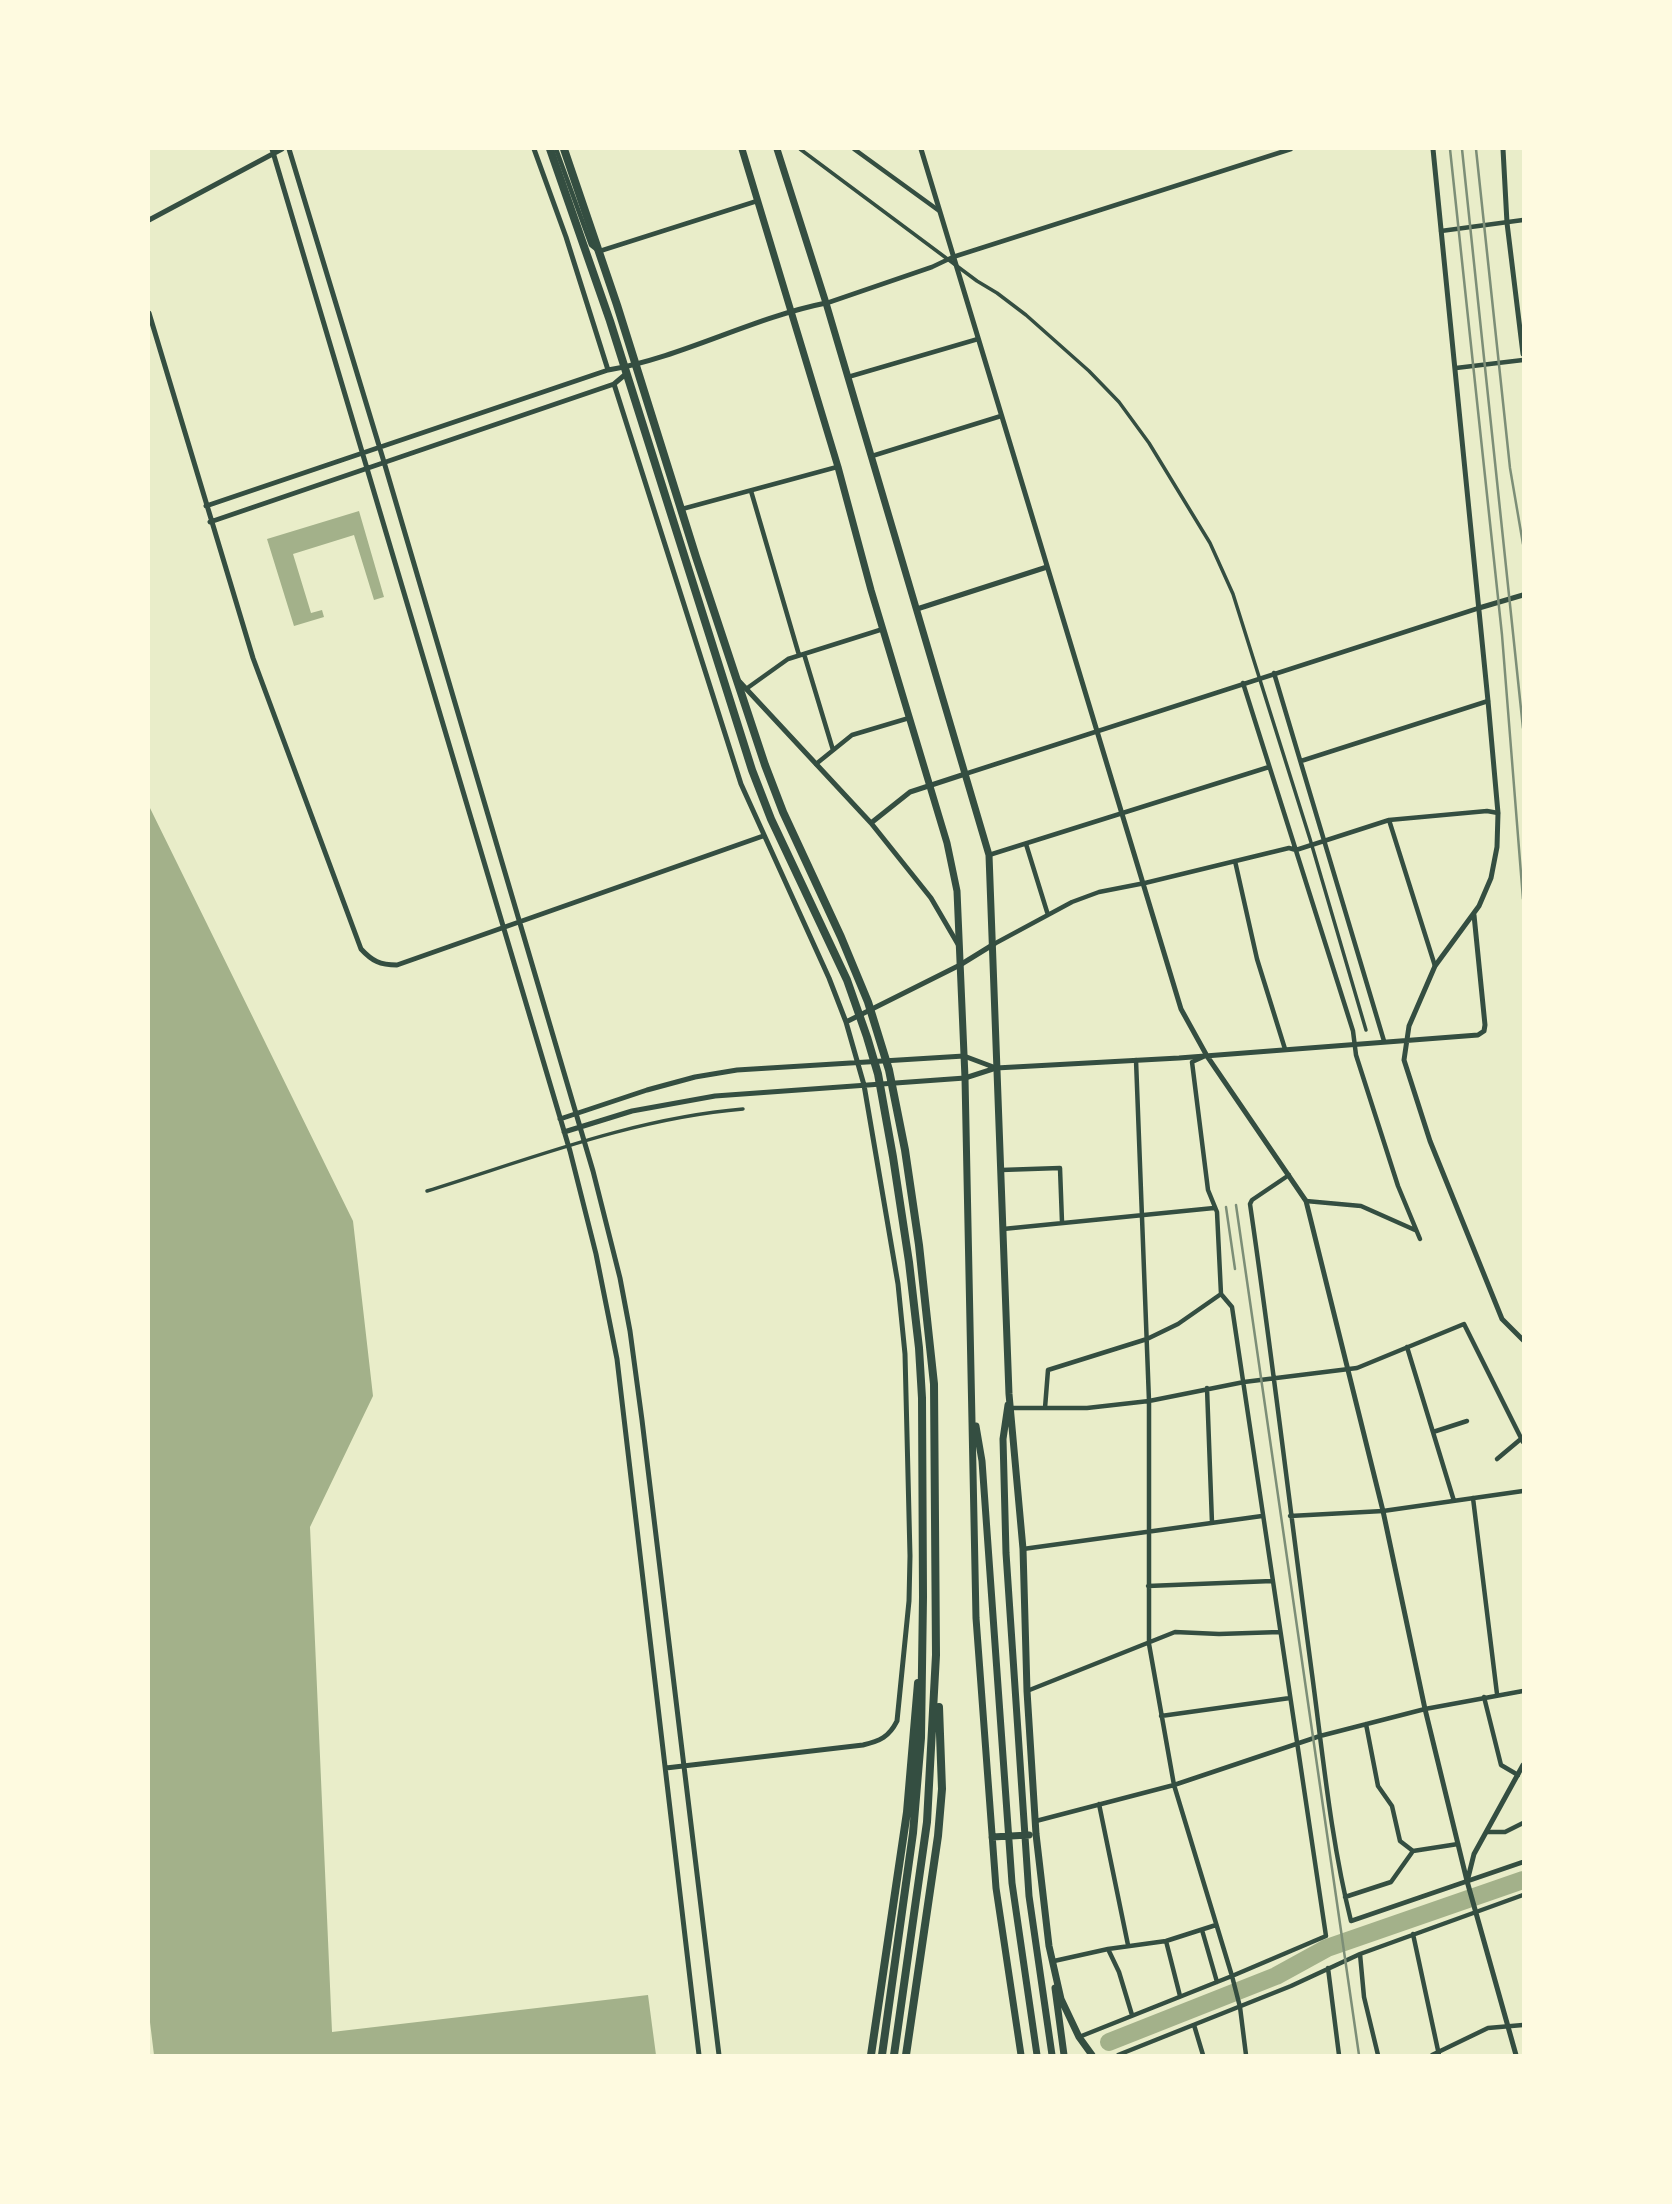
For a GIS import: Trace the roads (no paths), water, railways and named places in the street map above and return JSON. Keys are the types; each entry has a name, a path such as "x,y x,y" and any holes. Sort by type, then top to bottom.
{"highway":[{"path":"550,149 603,301 752,770 771,819 848,979 877,1074 901,1209 919,1348 922,1398 921,1738 916,1805 881,2055"},
{"path":"564,149 617,304 695,557 765,765 783,812 858,975 878,1032 889,1070 905,1150 934,1384 936,1655 942,1759 938,1836 906,2055"},
{"path":"742,149 947,843 957,891 965,1078 976,1618 996,1888 1021,2055"},
{"path":"777,149 826,303 989,855 1009,1394 1023,1549 1027,1691 1036,1834 1064,2055"},
{"path":"1009,1394 1003,1439 1006,1553 1029,1896 1052,2055"},
{"path":"972,1396 982,1461 1012,1883 1037,2055"},
{"path":"871,2055 907,1812 923,1643"},
{"path":"894,2055 927,1822 936,1655"},
{"path":"992,1837 1036,1834"},
{"path":"1049,1946 1061,1999 1079,2037 1092,2055"}],"street":[{"path":"149,220 272,150 282,149"},
{"path":"289,149 606,1216 630,1331 719,2055"},
{"path":"534,149 566,237 608,370"},
{"path":"556,149 591,245 600,251"},
{"path":"564,149 638,365 736,677 871,823 931,898 960,949"},
{"path":"800,149 1026,315 1089,371 1119,402 1149,443 1210,543 1233,593 1366,1030"},
{"path":"854,149 940,211"},
{"path":"921,149 1181,1009 1207,1056 1290,1174 1306,1202 1383,1511 1425,1709 1467,1881 1517,2055"},
{"path":"206,506 608,370 638,365 791,310 826,303 932,267 953,257 1273,151 1291,149"},
{"path":"1433,149 1488,701 1498,813 1497,847 1488,887 1474,915 1435,966 1409,1026 1404,1060 1430,1141 1502,1319 1523,1340"},
{"path":"1456,368 1523,357 1507,223 1503,149"},
{"path":"272,150 504,928 597,1254 617,1360 699,2055"},
{"path":"600,251 757,201"},
{"path":"1440,231 1523,220"},
{"path":"149,313 206,506 278,727 360,949 370,959 382,965 397,965 763,836"},
{"path":"848,377 978,339"},
{"path":"211,522 614,384 638,365"},
{"path":"614,384 741,784 820,957 859,1062 898,1284 905,1354 910,1556 906,1636 897,1721 891,1732 880,1741 863,1745 666,1768"},
{"path":"871,456 1001,416"},
{"path":"682,509 838,467"},
{"path":"751,491 832,750"},
{"path":"917,609 1047,567"},
{"path":"871,823 910,792 928,785 1523,594"},
{"path":"746,689 788,659 883,629"},
{"path":"1274,673 1384,1041"},
{"path":"1243,683 1353,1031 1356,1055 1398,1186 1420,1239"},
{"path":"1301,761 1488,701"},
{"path":"816,764 852,735 909,718"},
{"path":"989,855 1269,767"},
{"path":"846,1022 960,965 1048,915 1099,891 1145,883 1289,848 1296,850 1389,820 1487,811 1498,813"},
{"path":"1389,820 1435,966"},
{"path":"1026,844 1048,915"},
{"path":"1235,861 1257,959 1285,1049"},
{"path":"564,1132 632,1111 715,1096 965,1078 996,1068 1207,1056 1478,1035 1484,1031 1485,1025 1474,915"},
{"path":"560,1119 647,1090 695,1077 737,1070 964,1056 996,1068"},
{"path":"1079,2037 1325,1936 1262,1516 1245,1382 1232,1307 1221,1294 1217,1212 1208,1190 1192,1062 1207,1056"},
{"path":"1136,1060 1149,1401 1149,1644 1174,1784 1232,1976 1240,2007 1246,2055"},
{"path":"427,1191 666,1119 699,1113 743,1110"},
{"path":"1001,1170 1060,1168 1062,1223"},
{"path":"1290,1174 1252,1199 1250,1205 1320,1736 1351,1921 1523,1862"},
{"path":"1306,1202 1361,1206 1416,1230"},
{"path":"1003,1229 1214,1208"},
{"path":"1045,1408 1048,1370 1147,1339 1178,1324 1221,1294"},
{"path":"1011,1408 1087,1408 1149,1401 1207,1388 1357,1368 1464,1324 1523,1440 1497,1459"},
{"path":"1407,1347 1454,1501"},
{"path":"1207,1388 1212,1523"},
{"path":"1433,1432 1467,1421"},
{"path":"1290,1516 1383,1511 1523,1491"},
{"path":"1472,1498 1497,1694"},
{"path":"1023,1549 1262,1516"},
{"path":"1149,1586 1272,1581"},
{"path":"1027,1691 1175,1632 1280,1632"},
{"path":"1036,1821 1174,1784 1320,1736 1425,1709 1523,1691"},
{"path":"1484,1697 1501,1765 1518,1775"},
{"path":"1161,1716 1290,1698"},
{"path":"1366,1724 1378,1786 1392,1806 1399,1841 1413,1851 1458,1844"},
{"path":"1467,1881 1474,1854 1523,1765"},
{"path":"1099,1804 1128,1945"},
{"path":"1487,1832 1505,1832 1523,1823"},
{"path":"1345,1897 1391,1882 1413,1851"},
{"path":"1118,2055 1240,2007 1360,1954 1523,1895"},
{"path":"1054,1961 1128,1945 1166,1941 1216,1925"},
{"path":"1202,1930 1217,1982"},
{"path":"1413,1934 1439,2053"},
{"path":"1166,1941 1180,1996"},
{"path":"1108,1949 1119,1972 1132,2015"},
{"path":"1360,1954 1364,1997 1378,2055"},
{"path":"1328,1968 1339,2055"},
{"path":"1194,2025 1203,2055"},
{"path":"1432,2055 1489,2028 1523,2025"}],"waterway":[{"path":"1109,2042 1276,1976 1327,1948 1523,1880"}],"railway":[{"path":"1450,149 1502,635 1523,899"},
{"path":"1462,149 1523,728"},
{"path":"1476,149 1510,468 1523,544"},
{"path":"1236,1205 1359,2055"},
{"path":"1226,1207 1235,1269"}]}
